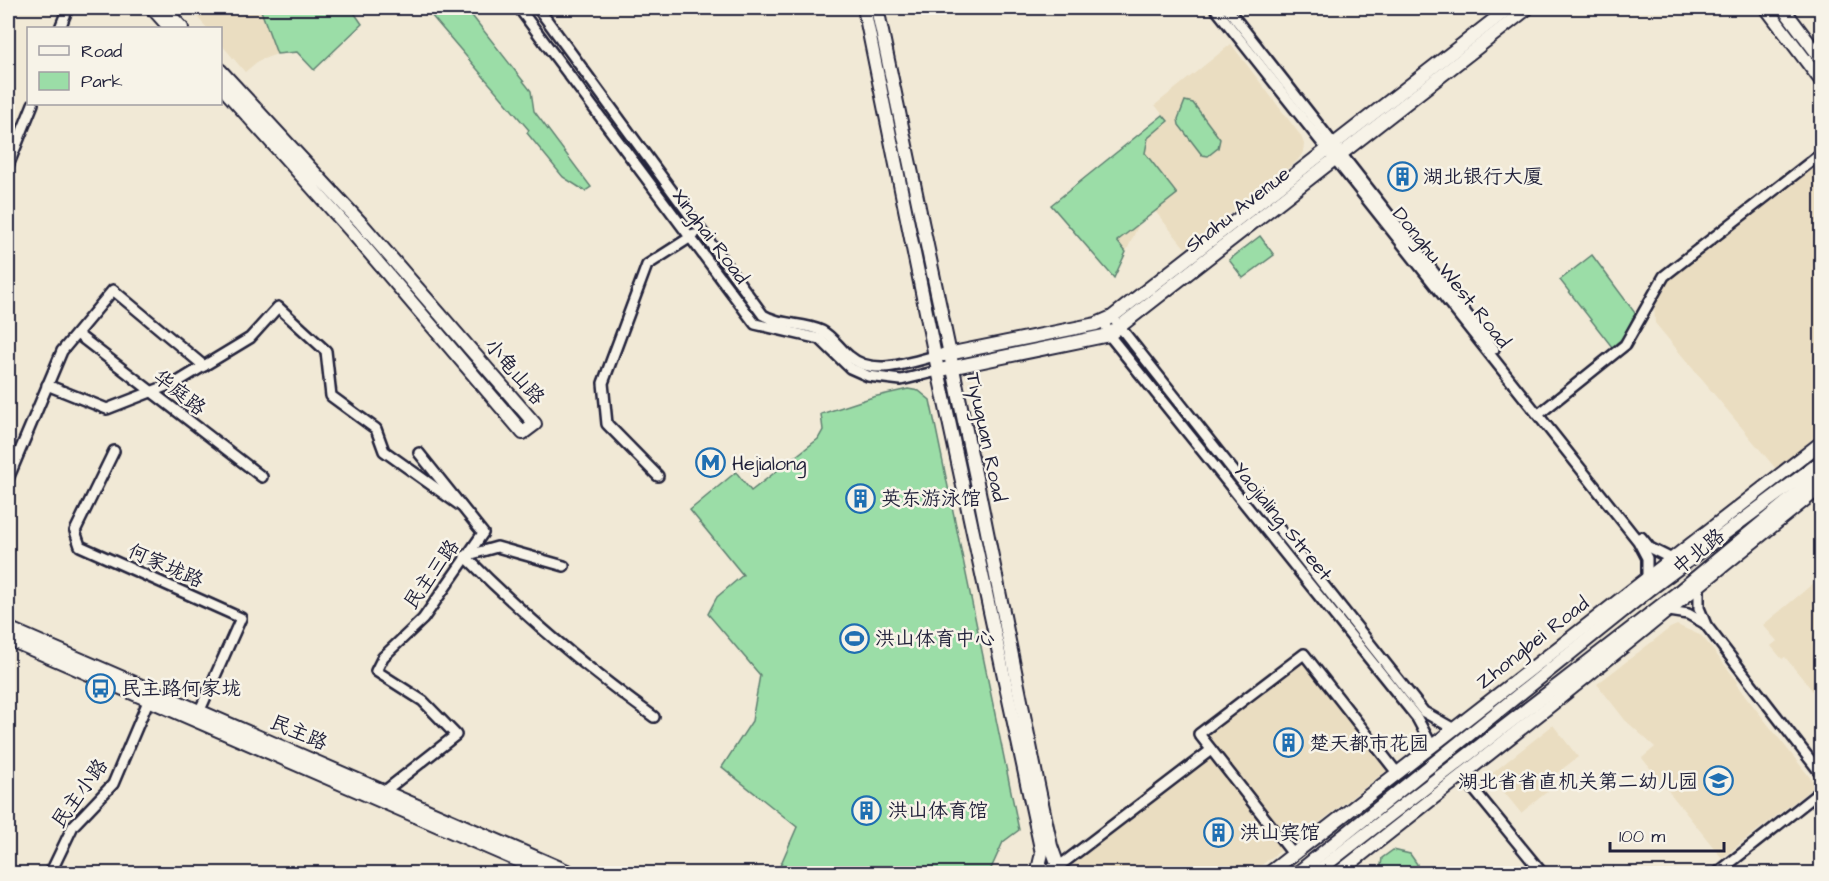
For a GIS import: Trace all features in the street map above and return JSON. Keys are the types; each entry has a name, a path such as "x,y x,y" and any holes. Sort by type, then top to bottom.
{"main road":[{"path":"152,8 170,27"},
{"path":"163,8 182,27"},
{"name":"Tiyuguan Road","path":"864,8 938,371 1042,854 1038,872"},
{"name":"Tiyuguan Road","path":"877,8 1038,785 1051,846 1060,870"},
{"name":"Shahu Avenue","path":"1334,151 1509,8"},
{"name":"Shahu Avenue","path":"935,356 1112,321 1334,151 1528,8"},
{"path":"1766,8 1821,82"},
{"path":"1783,8 1821,60"},
{"name":"小龟山路","path":"222,72 361,223 535,424 524,433 351,231 222,87"},
{"name":"Shahu Avenue","path":"938,371 1109,335 1112,321"},
{"name":"Zhongbei Road","path":"1268,873 1398,774 1587,623 1821,442"},
{"name":"Zhongbei Road","path":"1337,873 1699,587 1801,490 1821,461"},
{"name":"Zhongbei Road","path":"1296,873 1575,672 1744,539 1821,473"},
{"path":"1732,526 1777,478"},
{"name":"Zhongbei Road","path":"1314,873 1554,666 1732,526 1801,490 1821,486"},
{"path":"1554,666 1587,623"},
{"name":"民主路","path":"8,628 200,710 549,873"},
{"name":"民主路","path":"8,639 574,873"},
{"path":"1551,705 1575,672"},
{"path":"1325,830 1394,803"},
{"path":"1358,856 1394,803"}],"street":[{"path":"60,27 68,8"},
{"name":"Xinghai Road","path":"519,8 755,324 820,339 850,368 868,376 901,380 938,371"},
{"name":"Xinghai Road","path":"538,8 701,230 753,305 768,318 822,331 848,356 864,365 888,367 935,356"},
{"name":"Donghu West Road","path":"1215,8 1334,151 1641,538 1650,548 1670,558"},
{"name":"Donghu West Road","path":"1227,8 1334,151"},
{"path":"8,166 33,105"},
{"path":"1541,413 1625,345 1664,276 1821,153"},
{"path":"658,476 607,424 603,383 648,266 701,230"},
{"path":"8,479 10,467 62,351 113,290 204,366"},
{"path":"47,385 107,409 179,381 250,338 278,307 326,351 331,396 376,429 384,451 461,506"},
{"name":"Yaojialing Street","path":"1112,321 1424,712 1454,729"},
{"name":"华庭路","path":"77,334 262,477"},
{"name":"Yaojialing Street","path":"1109,335 1417,718 1432,746"},
{"name":"Donghu West Road","path":"1541,413 1642,547 1647,558 1647,576"},
{"name":"何家垅路","path":"114,451 75,531 80,546 241,618 200,710"},
{"path":"419,453 461,506"},
{"name":"民主三路","path":"381,794 456,735 423,701 376,671 383,657 423,619 483,533 461,506"},
{"path":"564,566 497,547 465,556 508,600 596,676 654,717"},
{"path":"1699,587 1698,603 1706,625 1821,775"},
{"path":"1669,611 1688,614 1706,625"},
{"path":"1293,854 1199,734 1304,654 1398,774"},
{"name":"民主小路","path":"50,873 73,826 112,784 149,699"},
{"path":"1038,872 1060,870 1211,750"},
{"path":"1462,775 1543,873"},
{"path":"1716,873 1821,790"}],"shaded area":[{"path":"189,8 260,8 277,54 258,61 245,72 222,45 222,27 206,27"},
{"path":"1231,44 1301,136 1304,144 1303,153 1297,161 1185,248 1155,211 1139,224 1114,278 1051,205 1163,115 1155,105"},
{"path":"1821,156 1821,432 1776,469 1655,323 1654,305 1666,281"},
{"path":"1821,577 1821,701 1785,657 1782,659 1771,646 1777,641 1763,625"},
{"path":"1677,625 1702,636 1738,682 1736,684 1816,785 1722,858 1642,758 1655,747 1625,720 1597,684"},
{"name":"楚天都市花园","path":"1303,657 1390,768 1290,845 1204,734"},
{"path":"1553,725 1578,757 1548,780 1553,787 1521,813 1490,775"},
{"path":"1211,756 1284,848 1251,873 1078,874 1072,865"}],"green space":[{"path":"260,8 351,8 362,24 314,70 297,52 277,54"},
{"path":"425,8 466,8 531,91 534,111 591,187 585,191 563,177 527,133 529,130"},
{"path":"1185,101 1193,103 1220,139 1218,148 1208,156 1202,155 1179,125 1178,119"},
{"path":"1163,115 1168,121 1148,138 1145,153 1177,194 1117,241 1126,252 1114,278 1051,205"},
{"path":"1260,236 1274,255 1243,278 1229,260"},
{"path":"1592,255 1635,313 1625,336 1612,347 1560,280"},
{"name":"洪山体育中心","path":"908,389 919,391 930,400 1019,830 1003,842 989,873 777,873 797,827 722,767 752,721 760,675 708,614 717,597 743,575 690,510 736,472 751,491 818,439 823,430 821,414 873,397"},
{"path":"1393,850 1410,854 1417,864 1417,873 1380,873 1382,858"}],"place":[{"name":"湖北银行大厦","path":"1402,176"},
{"name":"Hejialong","path":"711,463"},
{"name":"英东游泳馆","path":"860,498"},
{"name":"洪山体育中心","path":"854,638"},
{"name":"民主路何家垅","path":"100,688"},
{"name":"楚天都市花园","path":"1288,743"},
{"name":"湖北省省直机关第二幼儿园","path":"1719,781"},
{"name":"洪山体育馆","path":"867,810"},
{"name":"洪山宾馆","path":"1219,832"}]}
